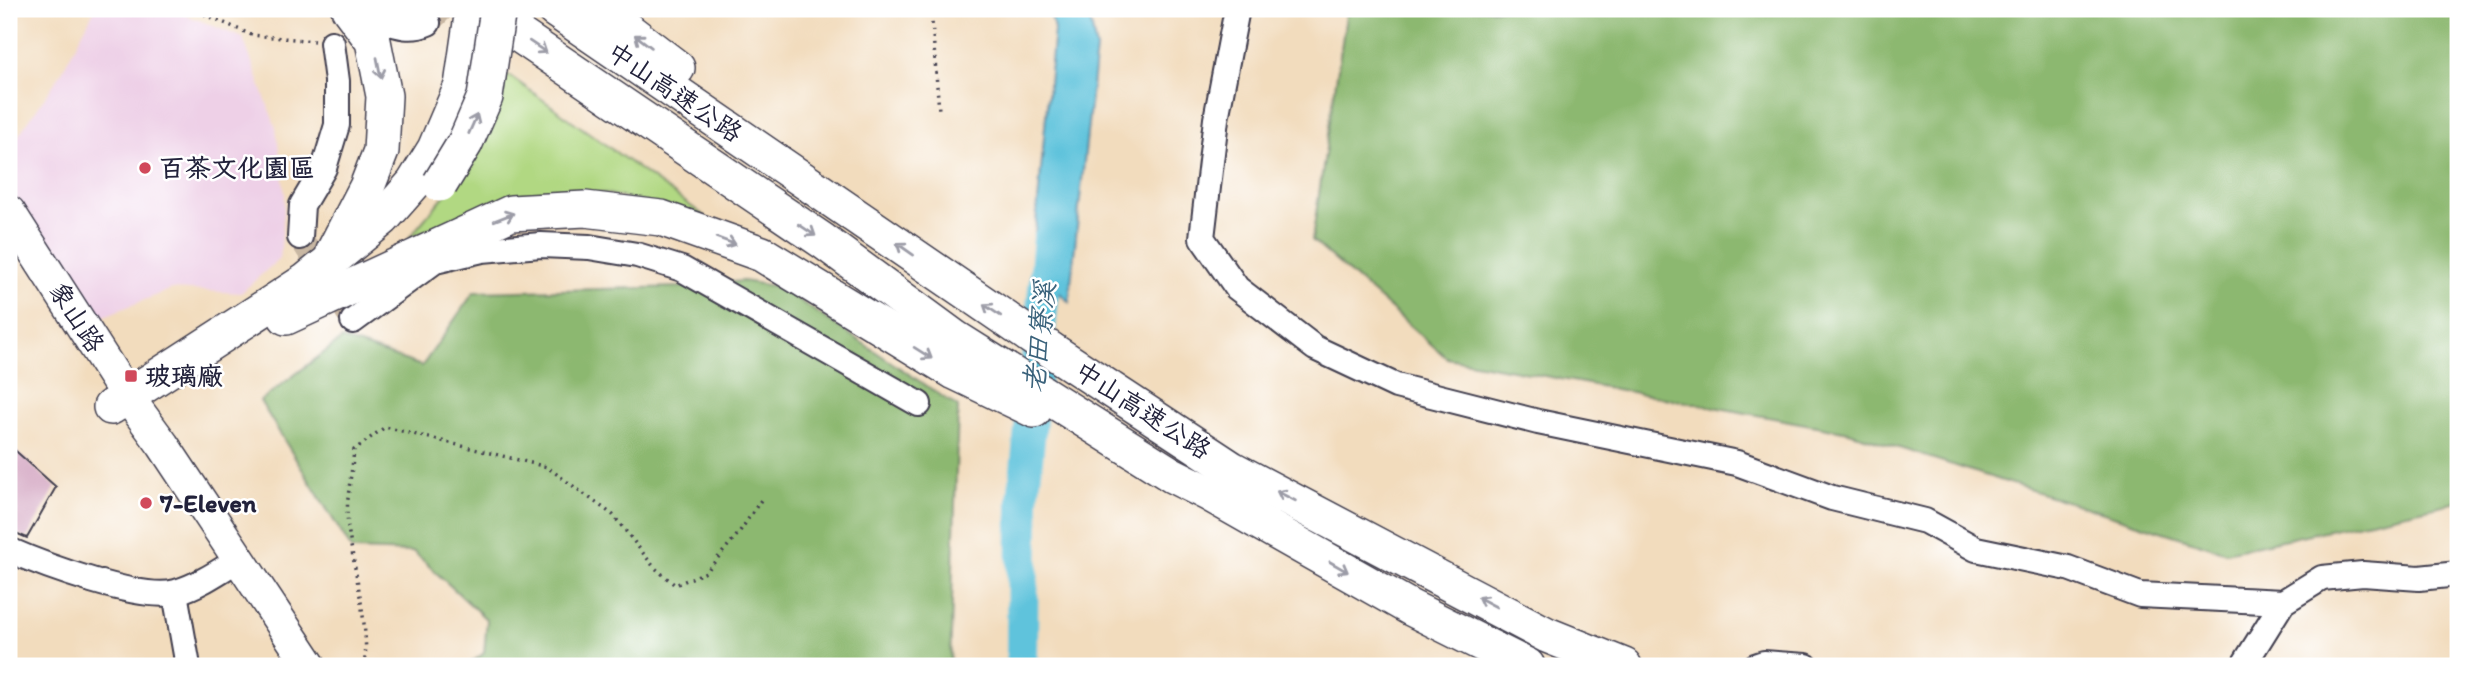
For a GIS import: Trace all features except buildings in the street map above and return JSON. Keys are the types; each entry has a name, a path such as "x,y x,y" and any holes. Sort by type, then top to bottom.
{"highway":[{"path":"126,410 306,281 383,218 414,183 435,149 461,86 473,9"},
{"name":"中山高速公路","path":"481,9 823,241 955,338 1172,475 1411,608 1527,666"},
{"path":"286,317 392,233 440,184 465,143 485,97 498,9"},
{"name":"中山高速公路","path":"554,9 961,288 1232,469 1547,635 1624,666"},
{"path":"600,9 674,65 766,153"},
{"path":"328,261 367,187 381,151 384,96 373,41 363,14"},
{"path":"126,410 286,317 511,213 585,209 660,218 762,254 955,372 1172,475"}],"main road":[{"name":"象山路","path":"9,212 126,410"},
{"name":"象山路","path":"9,245 126,410 230,565 287,666"},
{"name":"象山路","path":"230,565 310,666"}],"street":[{"path":"1237,9 1216,119 1202,238 1237,288 1315,348 1396,386 1538,422 1737,463 1832,498 1925,521 1976,549 2068,568 2140,595 2283,602"},
{"path":"363,14 397,26 416,29 428,23"},
{"path":"300,237 302,205 324,168 337,125 337,81 332,43"},
{"path":"353,321 435,261 494,249 541,245 589,247 637,255 682,269 919,404"},
{"path":"9,550 126,590 175,593 230,565"},
{"path":"2243,666 2283,602 2322,578 2363,574 2418,578 2458,574"},
{"path":"175,593 188,666"},
{"path":"1755,666 1764,663 1806,666"}],"path":[{"path":"192,9 252,35 332,43"},
{"path":"931,9 939,111"},
{"path":"363,666 366,660 363,623 347,523 354,450 385,427 547,467 613,515 654,567 675,585 706,572 738,534 761,500"}],"shaded area":[{"name":"百茶文化園區","path":"95,9 171,9 243,38 276,128 285,195 280,258 241,293 172,289 92,321 9,187 9,149 60,75"}],"green space":[{"path":"1347,9 2458,9 2458,502 2226,552 1849,432 1447,358 1312,240"},
{"path":"507,74 706,217 604,193 492,201 409,238 458,179 500,102"},
{"path":"743,281 779,287 958,407 950,666 467,666 484,653 487,620 414,552 352,550 260,401 342,339 422,366 474,292 681,287"}],"water":[{"name":"老田寮溪","path":"1050,9 1088,9 1096,49 1069,302 1032,266 1054,30"}],"waterway":[{"name":"老田寮溪","path":"1022,666 1023,500 1049,239"}],"tunnel":[{"path":"428,23 442,9"},
{"path":"300,237 353,321"}],"place":[{"name":"百茶文化園區","path":"145,168"},
{"name":"玻璃廠","path":"131,376"},
{"name":"7-Eleven","path":"146,503"}]}
